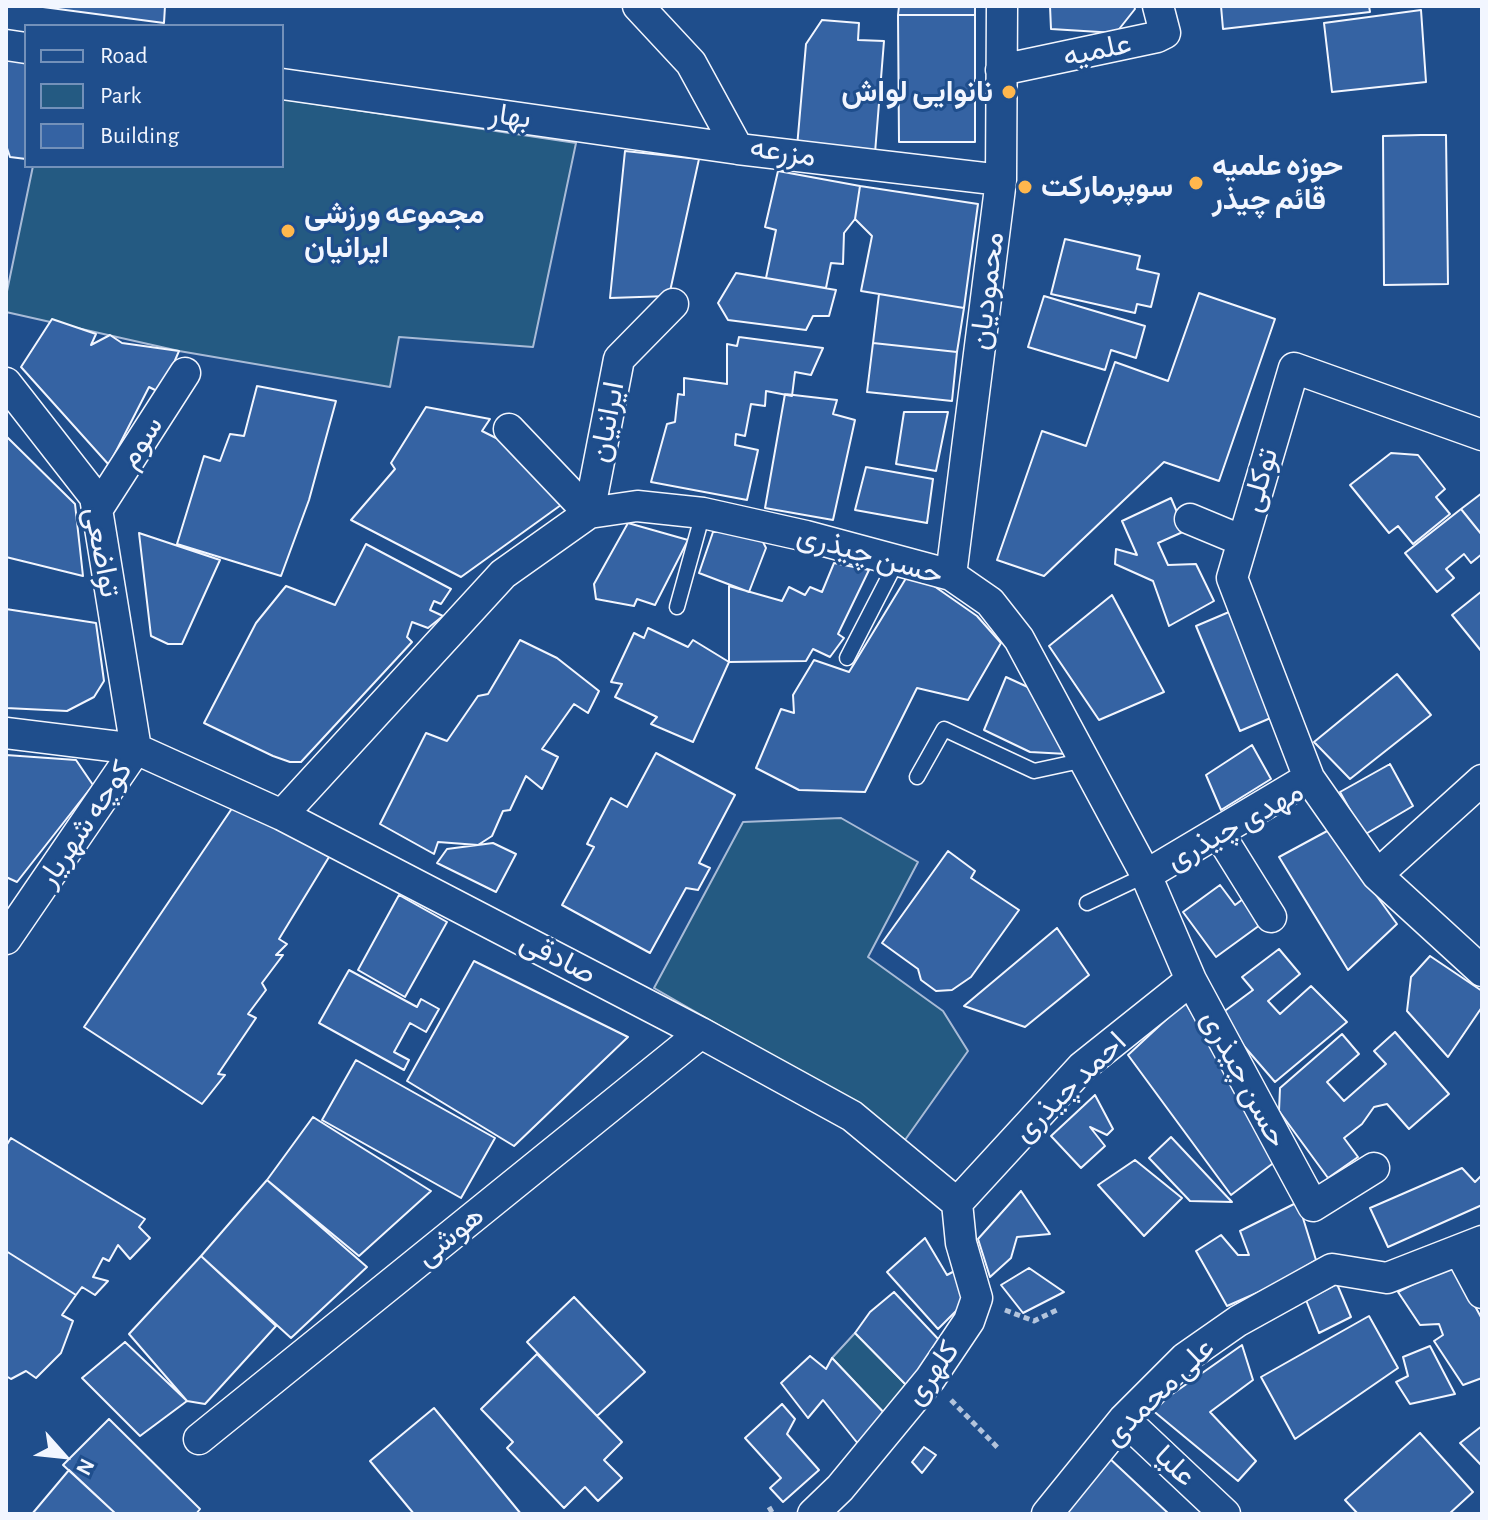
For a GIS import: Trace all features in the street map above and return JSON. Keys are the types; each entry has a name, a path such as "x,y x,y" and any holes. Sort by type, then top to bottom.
{"street":[{"name":"مزرعه","path":"638,6 691,63 738,149 1001,180"},
{"name":"محمودیان","path":"951,575 1001,180 1002,6"},
{"name":"علمیه","path":"1001,70 1157,37 1165,33 1158,6"},
{"name":"بهار","path":"284,84 738,149"},
{"name":"ایرانیان","path":"589,513 619,359 673,304"},
{"name":"توکلی","path":"1309,778 1232,578 1294,368 1482,435"},
{"name":"سوم","path":"97,510 185,373"},
{"name":"تواضعی","path":"6,383 95,497 136,749"},
{"path":"509,429 589,513"},
{"name":"حسن چیذری","path":"282,815 503,574 589,513 637,506 703,513 898,559 951,575 990,602 1019,639 1146,875 1191,980 1313,1206 1374,1168"},
{"path":"1190,519 1243,541"},
{"name":"صادقی","path":"6,733 136,749 282,815 701,1033 852,1116 957,1203"},
{"name":"کوچه شهریار","path":"6,939 136,749"},
{"name":"مهدی چیذری","path":"1146,875 1309,778 1377,875 1482,971"},
{"path":"1377,875 1482,780"},
{"path":"1218,832 1271,917"},
{"name":"احمد چیذری","path":"957,1203 1082,1067 1191,980"},
{"name":"هوشی","path":"199,1439 701,1033"},
{"path":"957,1203 961,1243 977,1298"},
{"path":"1470,1245 1482,1293"},
{"name":"علی محمدی","path":"1047,1514 1124,1419 1185,1358 1238,1321 1332,1269 1387,1278 1470,1245"},
{"name":"کلهری","path":"813,1514 854,1472 930,1379 969,1321 977,1298"},
{"name":"علیا","path":"1124,1419 1225,1514"}],"lane":[{"path":"677,607 703,513"},
{"path":"847,658 898,559"},
{"path":"917,777 944,729 1034,771 1086,760"},
{"path":"1087,903 1146,875"}],"path":[{"path":"977,1298 1034,1321 1059,1309"},
{"path":"930,1379 998,1448"},
{"path":"769,1507 773,1514"}],"green space":[{"name":"مجموعه ورزشی ایرانیان","path":"284,99 576,143 533,347 399,337 390,387 179,351 6,312 6,296 33,168 284,168"},
{"path":"841,818 918,862 868,957 943,1011 968,1051 905,1140 859,1106 654,988 743,822"},
{"path":"855,1333 912,1391 887,1416 832,1358"}],"building":[{"path":"43,6 165,6 164,23 43,7"},
{"path":"899,6 975,6 975,15 898,15"},
{"path":"1050,6 1134,6 1135,9 1116,33 1051,29"},
{"path":"1221,6 1369,6 1370,12 1223,29"},
{"path":"1421,10 1426,82 1332,92 1324,23"},
{"path":"898,15 975,15 975,142 899,142"},
{"path":"822,20 859,23 858,40 884,41 875,153 797,147 806,44"},
{"path":"6,58 24,62 24,159 10,157 6,145"},
{"path":"1446,135 1448,284 1384,285 1383,136"},
{"path":"625,151 699,159 669,296 610,298"},
{"path":"778,171 860,186 855,219 844,233 843,264 831,263 826,288 766,278 776,230 765,227"},
{"path":"860,186 978,204 964,308 861,291 872,236 855,219"},
{"path":"1065,239 1140,256 1137,269 1159,274 1151,307 1137,304 1135,313 1051,294"},
{"path":"736,273 836,290 829,316 813,316 806,330 728,320 718,303"},
{"path":"1199,293 1275,319 1219,481 1164,462 1044,576 997,560 1042,431 1086,446 1115,362 1168,381"},
{"path":"879,294 964,308 957,352 873,343"},
{"path":"1044,296 1145,326 1136,358 1111,350 1105,370 1028,347"},
{"path":"52,319 96,334 91,345 110,335 122,343 179,351 161,393 149,387 109,465 21,367"},
{"path":"739,337 823,348 811,375 795,372 792,396 766,391 765,406 751,404 745,436 736,434 735,445 758,450 747,500 651,482 667,424 675,422 678,394 684,395 684,378 727,384 727,344 737,346"},
{"path":"873,343 957,352 952,401 867,392"},
{"path":"257,386 336,401 309,500 281,576 177,544 204,456 220,461 230,434 244,436"},
{"path":"785,394 837,400 833,414 855,420 833,520 765,508"},
{"path":"426,407 490,419 482,431 510,445 579,492 461,577 351,520 395,469 391,463"},
{"path":"904,412 948,412 936,471 896,464"},
{"path":"6,436 75,504 83,576 6,557"},
{"path":"1391,453 1418,455 1445,489 1436,497 1450,514 1413,544 1398,526 1389,533 1350,485"},
{"path":"866,467 933,479 927,523 855,510"},
{"path":"1482,493 1482,535 1461,509"},
{"path":"1171,498 1185,531 1158,543 1168,565 1196,564 1214,601 1169,626 1153,581 1115,564 1116,549 1137,555 1122,521"},
{"path":"1461,509 1482,535 1482,554 1471,563 1464,554 1446,569 1454,578 1437,592 1405,553"},
{"path":"628,523 688,540 655,605 637,599 634,606 596,599 594,584"},
{"path":"713,532 749,532 761,538 766,548 749,592 699,573"},
{"path":"139,533 220,560 182,644 168,644 151,636"},
{"path":"366,544 451,589 441,604 434,601 430,610 443,616 428,628 412,622 407,637 412,642 301,762 273,756 204,723 256,623 286,586 335,605"},
{"path":"834,563 869,570 838,634 844,638 830,657 813,649 806,661 729,662 729,586 782,601 789,587 805,595 810,587 822,592"},
{"path":"911,570 977,616 1001,643 968,700 917,688 865,792 799,790 756,768 781,709 794,713 793,695 814,660 849,672"},
{"path":"1482,591 1482,652 1452,615"},
{"path":"1112,595 1164,692 1099,720 1049,646"},
{"path":"6,609 96,623 104,681 94,697 67,711 6,708"},
{"path":"1229,612 1273,717 1240,731 1196,626"},
{"path":"648,628 688,647 693,640 729,662 693,742 651,724 657,717 615,697 622,684 611,682 634,633 644,638"},
{"path":"520,640 557,658 599,691 588,713 574,704 542,749 558,757 542,789 526,776 510,810 503,811 492,836 478,845 438,842 434,854 380,824 426,733 447,741 478,696 488,694"},
{"path":"1397,674 1431,715 1350,779 1314,742"},
{"path":"1006,677 1032,689 1067,754 1030,752 984,730"},
{"path":"1252,745 1271,779 1221,810 1206,775"},
{"path":"656,753 735,795 699,863 710,868 698,890 686,888 650,953 562,905 594,847 587,844 611,798 627,807"},
{"path":"6,755 76,760 93,785 17,882 6,877"},
{"path":"1390,764 1413,806 1364,835 1340,792"},
{"path":"237,801 329,857 279,939 287,944 276,955 283,955 262,983 266,990 248,1014 256,1018 218,1074 225,1075 202,1104 84,1027"},
{"path":"1329,830 1397,924 1348,970 1279,857"},
{"path":"493,843 516,854 496,892 437,863 447,849"},
{"path":"948,851 975,871 971,878 1019,910 971,977 952,990 936,991 921,980 918,969 882,943"},
{"path":"1220,885 1235,905 1243,899 1271,917 1216,957 1183,912"},
{"path":"399,895 447,922 405,997 358,970"},
{"path":"1057,928 1089,975 1025,1027 964,1006"},
{"path":"1279,949 1300,974 1268,1001 1280,1014 1311,986 1347,1022 1275,1082 1218,1016 1253,990 1242,977"},
{"path":"1430,956 1482,991 1482,1007 1448,1057 1407,1011 1411,977"},
{"path":"474,961 628,1037 514,1146 407,1081"},
{"path":"349,970 417,1007 421,999 439,1009 426,1032 410,1023 394,1052 409,1060 404,1070 319,1023"},
{"path":"1185,1002 1280,1158 1231,1195 1128,1055"},
{"path":"1395,1032 1449,1094 1409,1129 1387,1104 1374,1107 1362,1124 1344,1138 1358,1157 1328,1178 1279,1111 1280,1088 1342,1034 1359,1054 1327,1082 1344,1101 1386,1064 1374,1051"},
{"path":"356,1060 495,1138 461,1198 322,1120"},
{"path":"1095,1095 1113,1129 1107,1135 1090,1127 1105,1146 1081,1168 1051,1136"},
{"path":"313,1117 431,1191 359,1256 267,1180"},
{"path":"1171,1137 1232,1202 1190,1201 1149,1158"},
{"path":"11,1138 145,1219 139,1227 150,1238 130,1259 118,1245 109,1261 103,1258 93,1277 108,1281 95,1295 82,1287 76,1295 6,1251 6,1146"},
{"path":"1135,1160 1182,1198 1144,1236 1098,1185"},
{"path":"1462,1168 1475,1182 1482,1175 1482,1205 1388,1247 1370,1208"},
{"path":"267,1180 367,1267 291,1338 201,1256"},
{"path":"1021,1191 1050,1234 1017,1237 1011,1258 990,1277 978,1239"},
{"path":"1298,1202 1316,1260 1275,1285 1227,1306 1196,1251 1221,1235 1238,1255 1249,1255 1240,1231"},
{"path":"925,1238 947,1275 962,1267 963,1304 938,1329 887,1272"},
{"path":"6,1251 76,1295 62,1315 73,1321 61,1353 36,1378 26,1371 11,1379 6,1376"},
{"path":"201,1256 276,1326 205,1404 187,1401 129,1334"},
{"path":"1452,1264 1482,1319 1482,1378 1463,1385 1434,1341 1443,1335 1439,1324 1420,1325 1398,1292"},
{"path":"1029,1268 1064,1292 1023,1313 1001,1285"},
{"path":"1337,1284 1351,1317 1319,1333 1306,1300"},
{"path":"894,1292 940,1341 912,1391 855,1333 870,1312"},
{"path":"574,1297 645,1372 597,1416 527,1342"},
{"path":"1369,1316 1398,1368 1295,1439 1261,1377"},
{"path":"125,1342 187,1401 140,1436 82,1378"},
{"path":"1242,1345 1253,1380 1210,1412 1256,1461 1238,1481 1151,1409"},
{"path":"1430,1346 1455,1394 1410,1404 1396,1382 1408,1376 1403,1357"},
{"path":"537,1354 622,1442 604,1460 622,1478 598,1501 585,1487 564,1508 507,1448 513,1442 481,1409"},
{"path":"810,1356 826,1369 832,1358 887,1416 863,1450 823,1400 808,1418 781,1383"},
{"path":"782,1404 795,1419 787,1434 819,1470 783,1502 770,1488 781,1478 745,1438"},
{"path":"434,1408 521,1514 414,1514 370,1461"},
{"path":"109,1419 200,1509 196,1514 116,1514 63,1465"},
{"path":"1482,1426 1482,1466 1460,1443"},
{"path":"1420,1433 1473,1492 1449,1514 1358,1514 1345,1500"},
{"path":"924,1447 936,1455 922,1473 912,1462"},
{"path":"1108,1457 1169,1514 1058,1514"},
{"path":"69,1470 116,1514 32,1514"}],"place":[{"name":"نانوایی لواش","path":"1009,92"},
{"name":"حوزه علمیه قائم چیذر","path":"1196,183"},
{"name":"سوپرمارکت","path":"1025,187"},
{"name":"مجموعه ورزشی ایرانیان","path":"288,231"}]}
